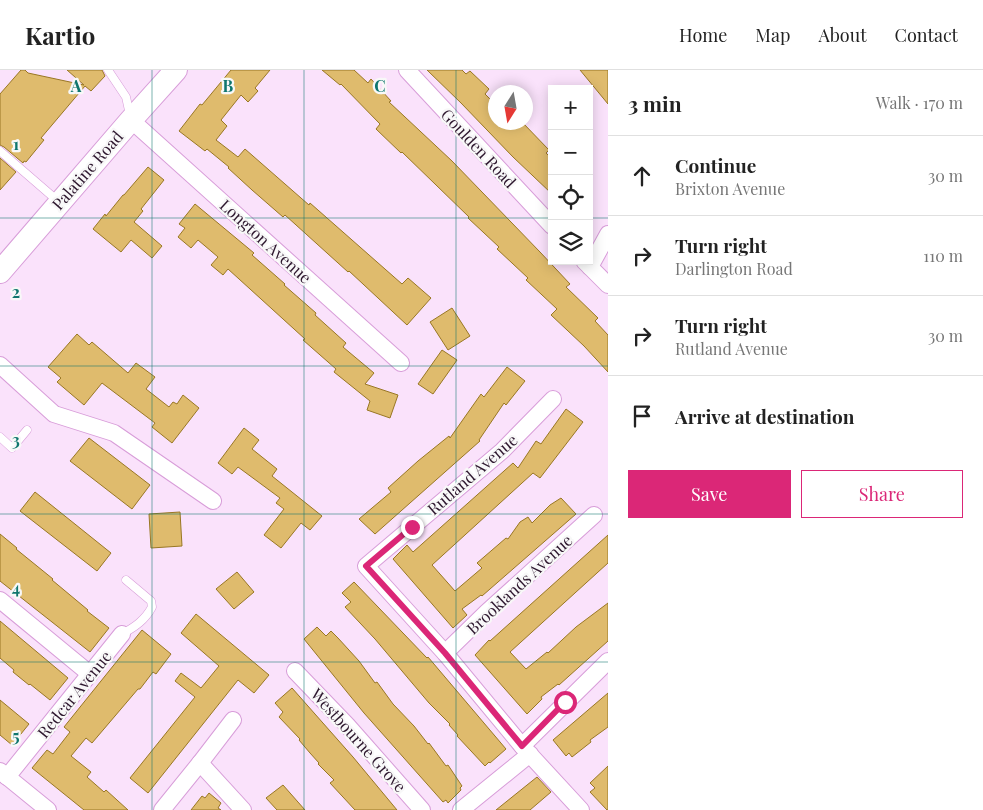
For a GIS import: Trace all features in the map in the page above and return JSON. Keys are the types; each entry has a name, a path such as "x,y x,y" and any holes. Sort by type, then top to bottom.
{"main road":[{"name":"Palatine Road","path":"0,272 176,70"}],"street":[{"name":"Goulden Road","path":"407,70 548,222"},
{"name":"Longton Avenue","path":"131,120 401,363"},
{"path":"593,255 608,234"},
{"path":"588,265 608,285"},
{"path":"0,364 54,414 114,433 213,501"},
{"name":"Rutland Avenue","path":"445,653 366,566 502,451 553,399"},
{"name":"Brooklands Avenue","path":"445,653 594,515"},
{"path":"0,600 90,674"},
{"name":"Redcar Avenue","path":"4,774 122,634"},
{"path":"445,653 526,750 580,810"},
{"path":"461,810 526,750 608,660"},
{"name":"Westbourne Grove","path":"295,671 347,725 422,810"},
{"path":"162,810 233,720"},
{"path":"200,763 243,810"},
{"path":"4,774 48,810"}],"lane":[{"path":"108,70 126,98 131,120"},
{"path":"0,151 60,203"},
{"path":"0,438 12,448 26,430"},
{"path":"122,634 138,625 152,607 151,601 126,580"}],"building":[{"path":"21,70 84,85 67,70 102,70 105,76 91,91 85,86 41,138 44,140 26,162 24,161 23,163 0,145 0,94"},
{"path":"231,70 270,70 255,88 258,91 248,102 241,95 221,120 227,126 216,140 238,157 245,149 402,284 408,278 431,298 407,325 285,215 283,217 252,190 229,167 207,149 205,151 179,131 200,104 202,105"},
{"path":"322,70 354,70 368,83 371,79 391,101 389,102 452,161 548,261 548,265 552,265 570,284 566,287 598,318 595,321 608,335 608,372 551,315 557,309 526,280 528,278 497,249 499,247 469,217 376,129 380,124"},
{"path":"427,70 462,70 466,74 470,71 488,88 485,94 488,97 488,130 530,130 548,149 546,153 548,155 548,190 513,157"},
{"path":"580,70 608,70 608,104 593,85"},
{"path":"0,158 16,172 0,190"},
{"path":"148,167 164,180 141,209 143,211 134,222 162,246 152,258 131,240 121,252 93,229"},
{"path":"195,204 254,253 252,255 346,343 343,347 374,373 365,384 398,395 390,418 367,410 370,401 334,372 336,369 303,340 305,339 228,269 223,275 211,265 218,257 198,240 191,248 178,237 185,228 179,224"},
{"path":"452,308 470,336 448,350 430,322"},
{"path":"77,334 89,345 92,342 128,373 136,363 155,377 146,389 169,407 173,402 177,404 183,395 199,408 172,443 152,427 155,423 102,383 84,405 57,382 61,378 48,367"},
{"path":"442,350 457,360 433,394 418,384"},
{"path":"507,367 525,381 506,405 504,403 480,441 375,534 359,519 391,492 388,488 418,461 449,436 450,438 481,394 484,397"},
{"path":"566,409 583,422 540,478 533,473 432,565 455,591 482,568 477,563 506,538 508,539 520,522 528,517 532,523 550,505 561,498 576,514 482,596 462,609 467,615 453,628 393,559 407,545 413,552 513,463 518,468 536,441 541,444"},
{"path":"244,428 259,440 252,449 277,469 272,476 322,516 310,530 301,523 281,548 264,535 284,509 276,503 280,498 238,467 232,474 218,463"},
{"path":"89,438 150,485 132,509 70,461"},
{"path":"35,492 111,553 97,571 20,511"},
{"path":"180,512 182,546 151,548 149,514"},
{"path":"0,534 109,628 90,652 0,581"},
{"path":"608,535 608,563 510,652 526,669 608,603 608,641 559,685 541,697 542,699 527,714 475,655 489,640"},
{"path":"237,572 254,592 234,609 216,589"},
{"path":"354,582 428,657 506,749 490,763 485,766 457,736 450,724 429,703 375,639 345,607 351,602 342,593"},
{"path":"196,614 269,675 254,693 238,680 148,793 130,778 195,697 175,681 181,673 201,688 219,666 181,633"},
{"path":"0,621 68,678 50,700 13,672 14,670 0,658"},
{"path":"317,627 326,636 331,631 338,638 359,661 375,683 377,682 393,704 429,743 446,766 448,765 462,786 461,790 448,803 446,800 443,802 364,713 304,639"},
{"path":"142,630 171,654 156,674 153,672 92,743 86,738 71,756 91,772 87,777 104,792 106,790 128,810 84,810 32,768 47,750 53,754 70,732 64,727"},
{"path":"292,688 397,810 355,810 330,783 334,780 318,764 300,739 279,717 283,712 275,703"},
{"path":"608,693 608,727 590,740 591,742 572,757 569,753 566,756 553,740"},
{"path":"0,700 29,724 12,745 0,735"},
{"path":"608,766 607,810 590,792 595,788 590,783"},
{"path":"537,777 551,792 530,810 496,810"},
{"path":"283,785 305,810 277,810 266,798"},
{"path":"209,793 221,803 218,808 221,810 191,810 202,796 205,798"}],"route":[{"path":"412,527 366,566 445,653 522,746 565,702"}]}
